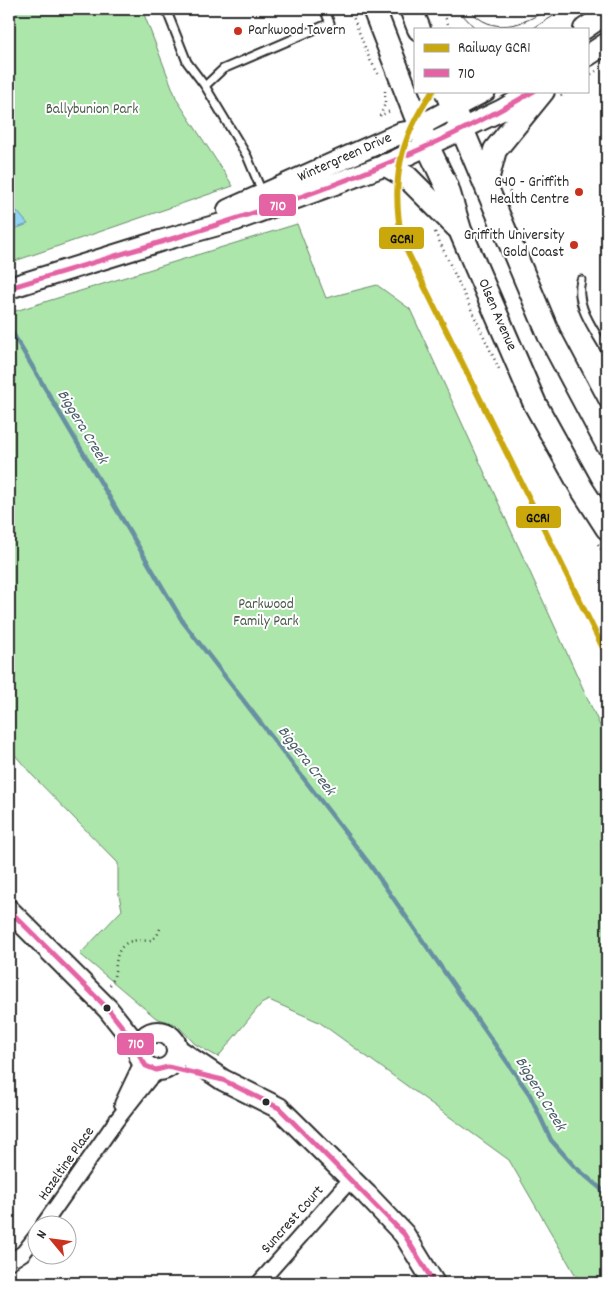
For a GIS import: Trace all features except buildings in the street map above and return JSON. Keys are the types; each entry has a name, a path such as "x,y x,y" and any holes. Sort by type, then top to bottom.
{"main road":[{"name":"Olsen Avenue","path":"374,9 423,136 447,186 460,230 535,404 582,489 607,528"},
{"path":"411,9 419,28"},
{"path":"496,183 495,150 542,92"},
{"path":"449,99 462,128 496,183 549,335 607,444"},
{"path":"386,165 407,177 460,230"}],"street":[{"path":"585,28 607,13"},
{"path":"588,55 607,43"},
{"path":"423,136 449,99 480,92"},
{"path":"423,136 462,128 502,110 532,92"},
{"name":"Wintergreen Drive","path":"9,288 160,241 236,220 386,165 423,136"},
{"name":"Wintergreen Drive","path":"160,241 264,194 423,136"},
{"path":"9,910 108,1009 144,1048 150,1068 169,1062 223,1080 279,1108 404,1234 434,1283"},
{"path":"144,1048 155,1032 167,1034 172,1038 169,1062"},
{"name":"Hazeltine Place","path":"116,1121 144,1048"},
{"name":"Hazeltine Place","path":"51,1214 116,1121 149,1079 169,1062"},
{"name":"Suncrest Court","path":"259,1283 351,1179"},
{"path":"9,1262 23,1253 28,1247"}],"lane":[{"path":"166,9 188,62 205,86 247,156 264,194"},
{"path":"205,86 223,69 330,23 324,9"},
{"path":"581,280 578,297 583,310 607,353"}],"path":[{"path":"350,9 370,60 382,80"},
{"path":"442,9 450,28"},
{"path":"385,89 385,104 380,116 390,111"},
{"path":"496,183 512,198"},
{"path":"110,985 116,973 117,955 123,945 130,941 150,941 156,937 161,925"}],"green space":[{"name":"Ballybunion Park","path":"9,9 142,9 177,100 233,186 9,263"},
{"name":"Parkwood Family Park","path":"297,224 326,298 377,285 410,309 607,741 607,1283 576,1283 576,1276 509,1160 319,1022 269,1000 261,1004 218,1057 195,1044 177,1025 156,1018 80,954 122,910 118,890 118,863 32,775 9,748 9,313"}],"water":[{"path":"9,202 28,224 9,231"}],"waterway":[{"name":"Biggera Creek","path":"9,327 183,622 368,862 530,1095 551,1140 575,1167 607,1194"}],"tram line":[{"path":"457,9 475,28"},
{"path":"469,9 478,18 498,26 508,26 528,20 548,9"},
{"path":"534,28 565,9"}],"rail line":[{"name":"GCR1","path":"432,92 412,127 400,163 397,200 402,241 607,656"}],"transit line":[{"name":"710","path":"9,288 211,227 344,181 409,155 472,125 532,92"},
{"name":"710","path":"9,910 108,1009 139,1048 140,1057 146,1066 156,1070 168,1067 223,1080 279,1108 404,1234 434,1283"}],"place":[{"name":"Parkwood Tavern","path":"238,31"},
{"name":"G40 - Griffith Health Centre","path":"579,192"},
{"name":"Griffith University Gold Coast","path":"574,245"}]}
